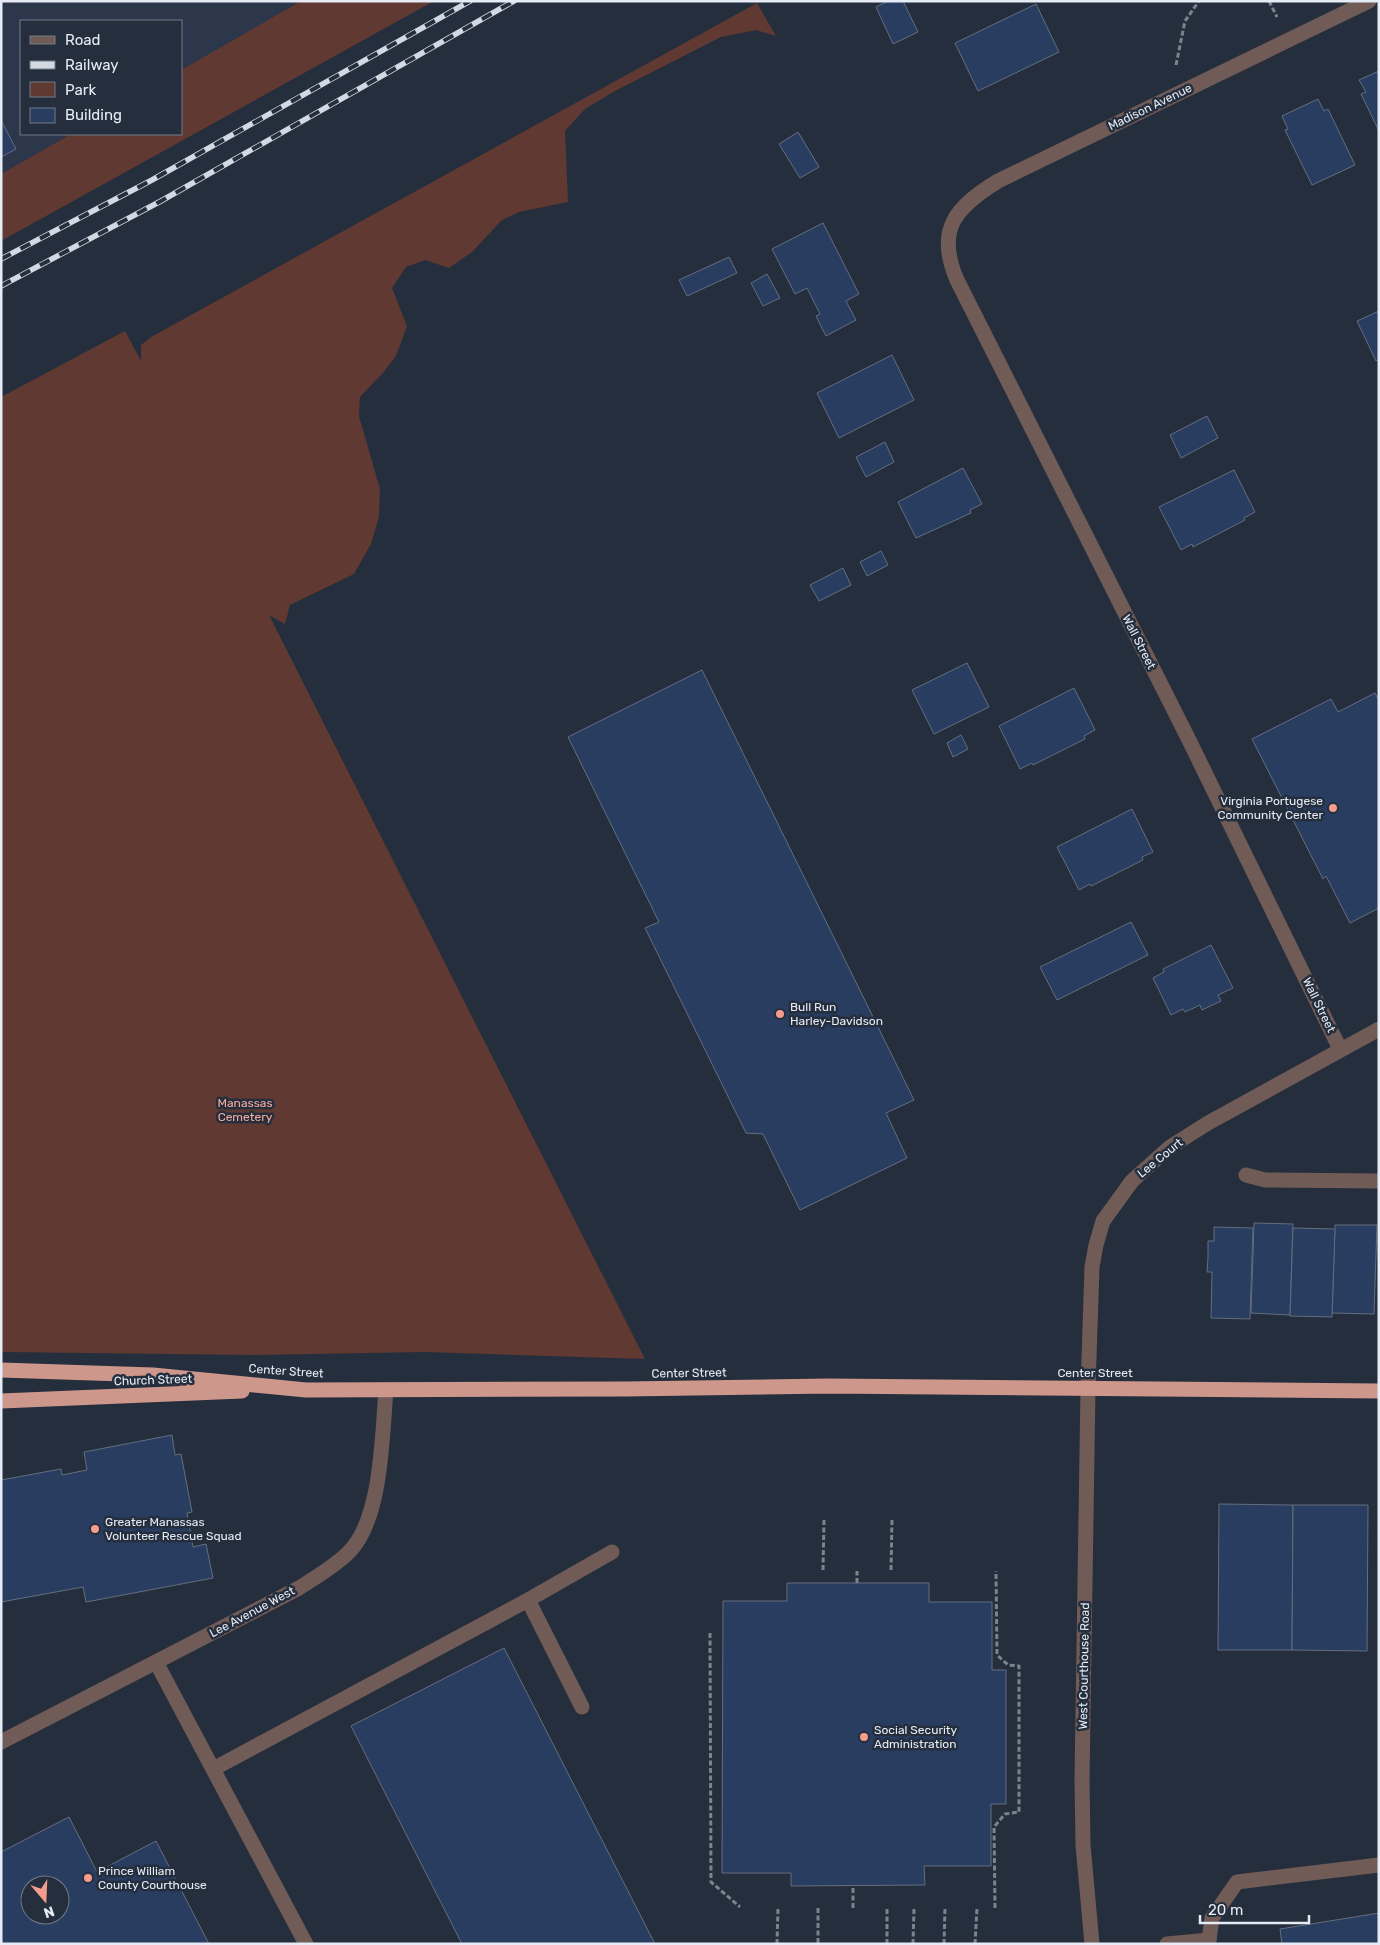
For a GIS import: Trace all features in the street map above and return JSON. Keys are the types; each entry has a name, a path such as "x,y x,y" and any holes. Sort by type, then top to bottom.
{"highway":[{"name":"Center Street","path":"1,1370 153,1375 306,1390 829,1386 956,1389 1088,1388 1379,1391"},
{"name":"Church Street","path":"1,1401 306,1390"}],"street":[{"name":"Madison Avenue","path":"949,233 957,214 974,196 998,181 1369,1"},
{"name":"Wall Street","path":"949,233 947,253 956,280 1189,740 1340,1049"},
{"name":"Lee Court","path":"1088,1388 1092,1267 1096,1245 1103,1221 1132,1182 1170,1148 1208,1123 1379,1029"},
{"path":"1246,1175 1265,1180 1379,1181"},
{"name":"West Courthouse Road","path":"1088,1388 1082,1779 1084,1845 1092,1944"},
{"name":"Lee Avenue West","path":"1,1742 298,1588 327,1570 350,1552 362,1534 370,1516 376,1493 386,1390"},
{"path":"213,1769 528,1600 612,1552"},
{"path":"528,1600 582,1707"},
{"path":"156,1662 306,1944"},
{"path":"1167,1944 1210,1942 1212,1918 1237,1882 1379,1865"}],"path":[{"path":"1162,101 1173,81 1185,21 1199,1"},
{"path":"823,1570 824,1519"},
{"path":"891,1570 892,1519"},
{"path":"857,1571 857,1583"},
{"path":"995,1908 994,1827 1005,1814 1019,1812 1019,1666 1008,1666 997,1654 996,1571"},
{"path":"710,1633 711,1882 740,1908"},
{"path":"853,1908 854,1886"},
{"path":"777,1944 778,1908"},
{"path":"818,1908 818,1944"},
{"path":"886,1944 887,1908"},
{"path":"913,1944 914,1908"},
{"path":"944,1944 945,1908"},
{"path":"975,1944 977,1908"}],"shaded area":[{"path":"1,1 301,1 182,69 182,20 20,20 20,135 69,135 1,174"}],"green space":[{"path":"301,1 434,1 1,241 1,174 69,135 182,135 182,69"},
{"name":"Manassas Cemetery","path":"757,3 776,36 756,30 721,37 615,91 585,109 565,131 568,202 519,212 502,220 472,252 449,268 425,260 406,267 392,288 407,326 396,356 360,397 359,416 380,489 379,517 371,544 354,574 290,605 285,624 269,615 645,1359 425,1352 254,1355 1,1352 1,397 125,331 141,361 141,345 151,337"}],"building":[{"path":"888,1 903,1 918,32 893,44 876,7"},
{"path":"1036,4 1059,52 978,91 955,43"},
{"path":"1379,71 1379,131 1361,94 1366,92 1359,80"},
{"path":"1318,99 1324,111 1328,109 1355,165 1312,185 1285,130 1288,129 1282,116"},
{"path":"1,120 16,149 1,157"},
{"path":"798,132 819,167 800,178 779,144"},
{"path":"823,223 859,294 846,301 856,320 826,336 816,316 820,314 807,288 795,294 772,249"},
{"path":"729,257 737,273 687,296 679,280"},
{"path":"767,274 780,298 763,306 751,283"},
{"path":"1379,311 1379,359 1376,361 1357,321"},
{"path":"892,355 914,400 839,438 817,393"},
{"path":"1207,416 1218,438 1181,458 1170,435"},
{"path":"885,442 894,462 866,477 856,457"},
{"path":"963,468 982,504 970,510 971,513 916,538 898,502"},
{"path":"1234,470 1255,512 1244,518 1245,520 1193,547 1192,544 1181,550 1159,507"},
{"path":"881,551 888,565 867,576 860,562"},
{"path":"843,568 851,585 819,601 810,585"},
{"path":"967,663 989,707 934,734 912,690"},
{"name":"Bull Run Harley-Davidson","path":"702,670 914,1100 886,1113 907,1158 800,1210 763,1134 746,1133 645,928 659,922 568,737"},
{"path":"1074,688 1095,730 1084,736 1085,739 1033,765 1032,763 1020,769 999,726"},
{"name":"Virginia Portugese Community Center","path":"1375,693 1379,701 1379,908 1350,923 1326,876 1323,879 1252,739 1331,699 1338,712"},
{"path":"961,735 968,749 953,757 947,743"},
{"path":"1132,809 1153,852 1142,857 1143,860 1079,890 1057,847"},
{"path":"1131,922 1148,955 1057,1000 1040,967"},
{"path":"1211,945 1233,988 1218,995 1221,1001 1202,1010 1200,1005 1185,1012 1183,1009 1171,1015 1153,978 1164,972 1163,969"},
{"path":"1254,1223 1293,1224 1290,1315 1251,1313"},
{"path":"1335,1225 1377,1225 1374,1314 1332,1313"},
{"path":"1214,1227 1253,1228 1250,1319 1211,1318 1212,1272 1207,1272 1208,1241 1214,1241"},
{"path":"1293,1228 1335,1229 1332,1317 1290,1316"},
{"name":"Greater Manassas Volunteer Rescue Squad","path":"172,1435 175,1455 181,1454 192,1512 187,1513 193,1547 206,1544 213,1578 86,1602 83,1587 1,1602 1,1480 61,1469 62,1475 87,1470 84,1452"},
{"path":"1219,1504 1293,1505 1292,1650 1218,1650"},
{"path":"1293,1505 1368,1505 1367,1651 1292,1650"},
{"name":"Social Security Administration","path":"787,1583 929,1583 929,1602 992,1602 992,1670 1006,1670 1006,1804 991,1804 991,1866 924,1866 925,1885 791,1886 791,1873 722,1873 723,1601 787,1601"},
{"path":"504,1648 655,1944 462,1944 351,1726"},
{"name":"Prince William County Courthouse","path":"69,1817 97,1872 156,1841 209,1944 1,1944 1,1852"},
{"path":"1379,1913 1379,1944 1282,1944 1280,1929"}],"railway":[{"path":"1,259 152,180 470,1"},
{"path":"1,286 161,201 514,1"}],"place":[{"name":"Virginia Portugese Community Center","path":"1333,808"},
{"name":"Bull Run Harley-Davidson","path":"780,1014"},
{"name":"Greater Manassas Volunteer Rescue Squad","path":"95,1529"},
{"name":"Social Security Administration","path":"864,1737"},
{"name":"Prince William County Courthouse","path":"88,1878"}]}
